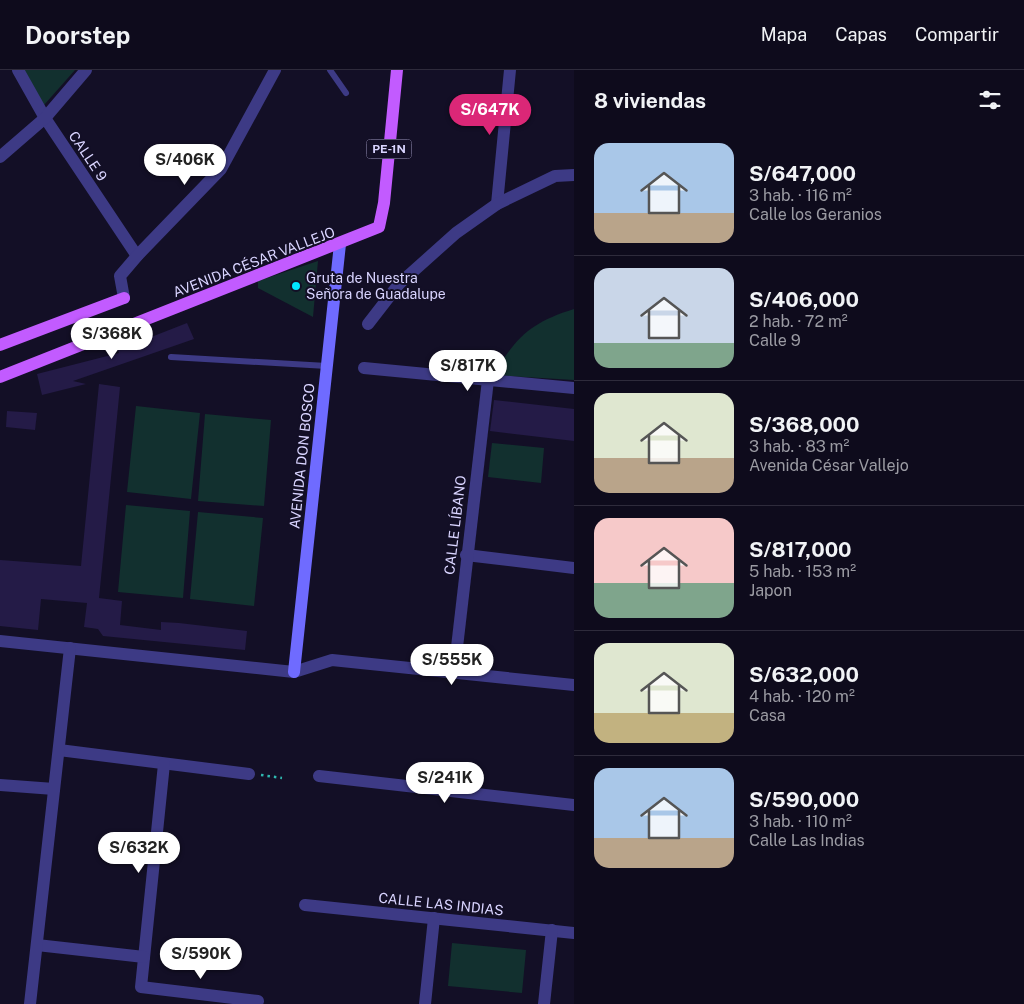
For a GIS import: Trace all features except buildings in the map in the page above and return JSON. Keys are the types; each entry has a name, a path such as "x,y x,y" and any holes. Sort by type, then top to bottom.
{"main road":[{"name":"AVENIDA CÉSAR VALLEJO","path":"0,377 379,227 384,203 397,70"},
{"name":"AVENIDA DON BOSCO","path":"294,672 340,244"},
{"path":"0,345 124,298"}],"street":[{"name":"CALLE 9","path":"18,70 45,118 137,256"},
{"path":"0,157 45,118 86,70"},
{"path":"124,298 120,276 220,169 275,70"},
{"path":"497,204 510,70"},
{"path":"368,324 399,284 456,233 497,204 555,176 574,175"},
{"path":"364,368 574,388"},
{"name":"CALLE LÍBANO","path":"454,673 466,555 488,380"},
{"path":"466,555 574,568"},
{"path":"0,641 294,672 332,660 574,685"},
{"path":"30,1004 70,648"},
{"path":"59,750 249,774"},
{"path":"164,764 141,986 258,1001"},
{"path":"320,776 574,805"},
{"path":"0,785 54,789"},
{"name":"CALLE LAS INDIAS","path":"306,905 574,933"},
{"path":"425,1004 434,918"},
{"path":"544,1004 552,930"},
{"path":"37,945 144,957"}],"lane":[{"path":"330,70 346,92"},
{"path":"171,356 327,366"}],"path":[{"path":"249,774 282,778"}],"green space":[{"path":"23,70 75,70 44,105"},
{"path":"318,261 313,317 258,288 258,281"},
{"path":"574,309 574,380 494,375 509,350 526,333 547,319"},
{"path":"136,406 200,413 191,499 127,492"},
{"path":"205,414 271,420 264,506 198,501"},
{"path":"492,443 544,448 541,483 488,477"},
{"path":"126,505 190,511 183,598 118,592"},
{"path":"198,512 263,518 254,606 190,599"},
{"path":"452,943 526,950 522,993 448,986"}],"place":[{"name":"Gruta de Nuestra Señora de Guadalupe","path":"296,286"}]}
